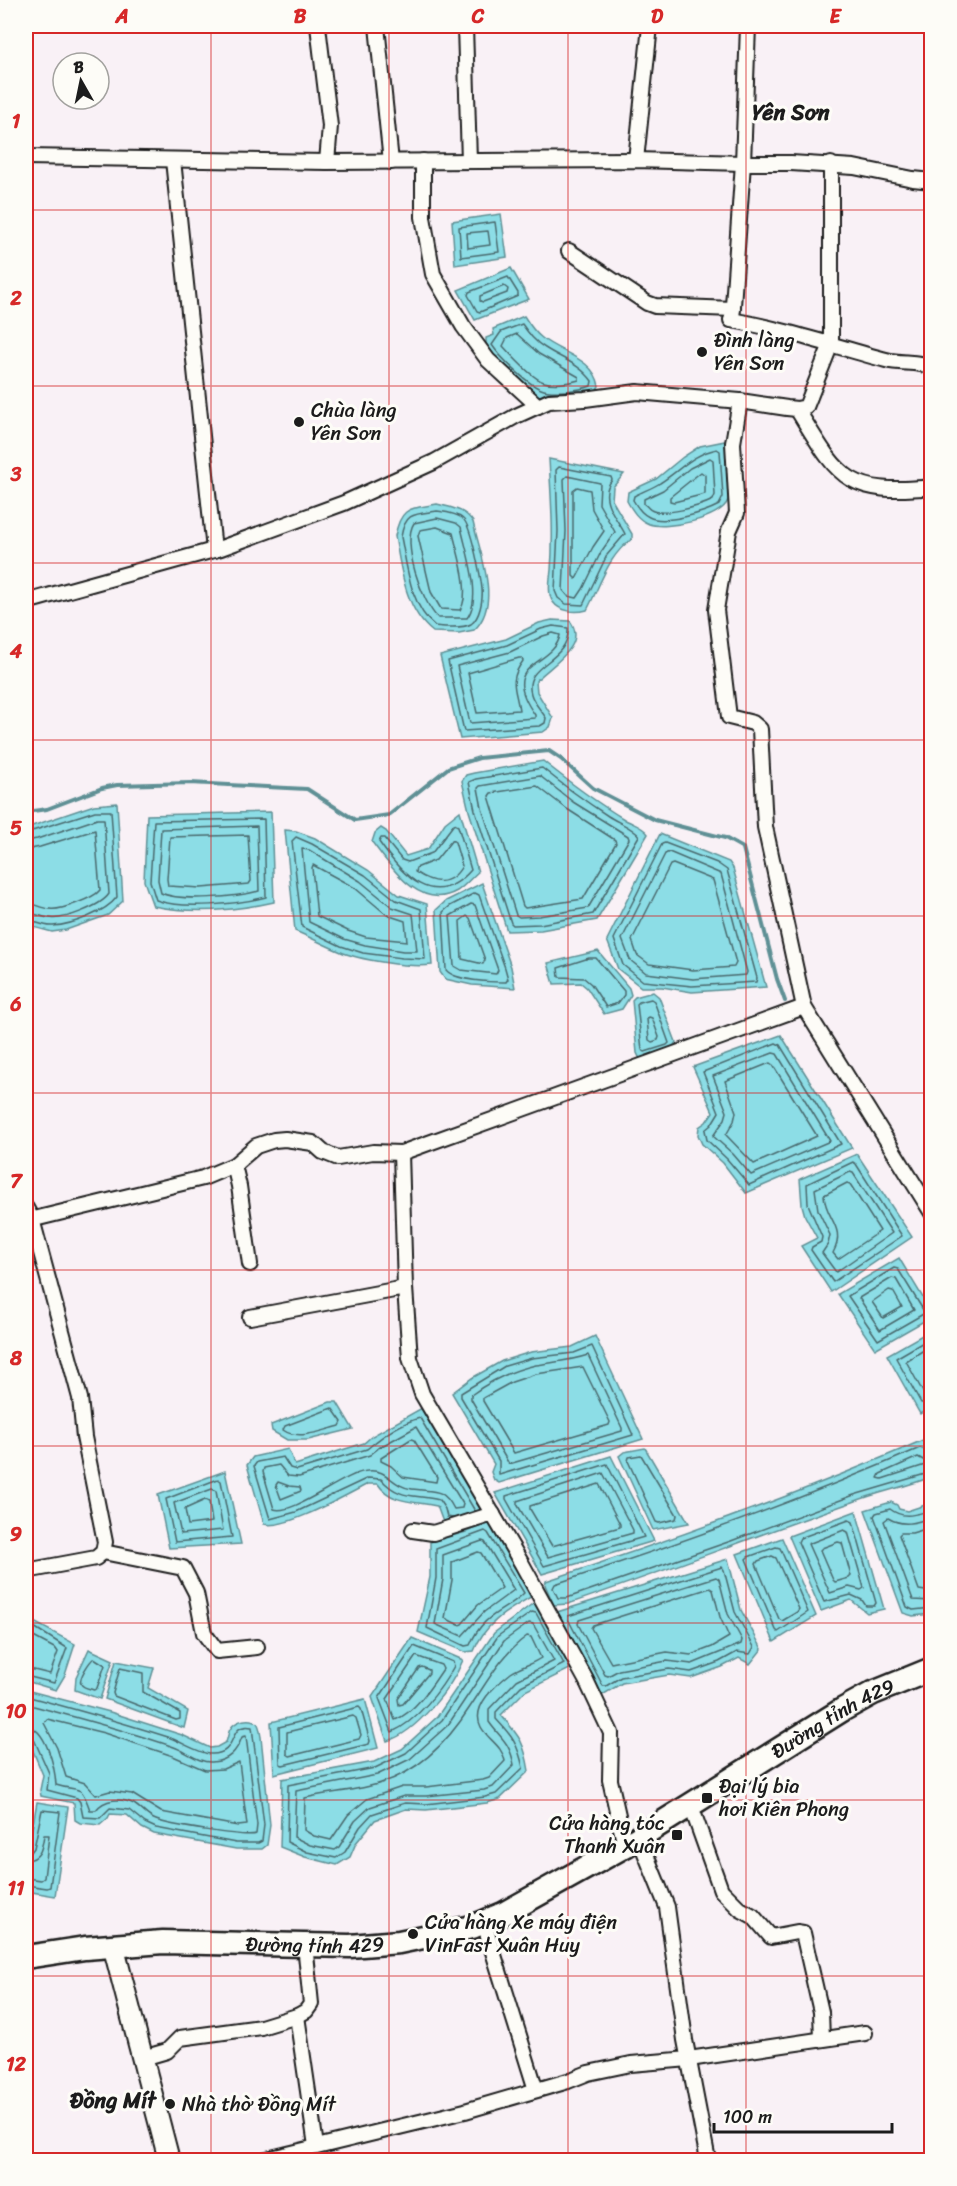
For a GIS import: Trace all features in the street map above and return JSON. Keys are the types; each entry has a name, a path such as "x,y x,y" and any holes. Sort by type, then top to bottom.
{"main road":[{"name":"Đường tỉnh 429","path":"26,1957 112,1945 163,1942 350,1946 399,1942 484,1923 632,1842 842,1710 873,1693 932,1669"}],"street":[{"path":"318,26 330,126 327,162"},
{"path":"377,26 391,162"},
{"path":"465,26 469,161"},
{"path":"636,160 650,26"},
{"path":"732,316 743,163 748,26"},
{"path":"26,157 327,162 636,160 831,164 932,181"},
{"path":"173,160 214,550"},
{"path":"423,161 423,217 434,274 463,327 488,360 538,406"},
{"path":"26,602 214,550 344,502 434,462 516,416 549,402 637,392 740,401 797,409 806,407 831,344 831,164"},
{"path":"569,251 647,303 656,306 732,316 889,361 931,363"},
{"path":"740,401 733,443 737,513 729,531 716,610 729,717 753,723 760,729 765,827 804,1007 932,1213"},
{"path":"797,409 828,459 848,479 882,488 932,487"},
{"path":"26,1571 96,1558 103,1552 105,1542 84,1437 80,1398 28,1216 203,1178 234,1165 256,1146 285,1138 313,1143 323,1152 338,1158 373,1152 401,1153 804,1007"},
{"path":"401,1153 405,1288 410,1358 422,1394 493,1514 585,1680 611,1733 610,1780 632,1842 667,1907 689,2059 708,2160"},
{"path":"234,1165 250,1263"},
{"path":"250,1317 405,1288"},
{"path":"413,1530 434,1533 493,1514"},
{"path":"103,1552 183,1568 195,1593 204,1633 217,1651 257,1647"},
{"path":"691,1806 721,1890 740,1909 753,1916 771,1937 803,1933 821,2012 822,2039"},
{"path":"484,1923 536,2090"},
{"path":"143,2058 167,2051 180,2038 261,2027 306,2011 311,2004 304,1944"},
{"path":"112,1945 169,2160"},
{"path":"297,2016 316,2146"},
{"path":"263,2160 465,2110 588,2073 631,2064 689,2059 865,2033"}],"water":[{"path":"501,214 507,257 455,265 452,221"},
{"path":"511,268 529,299 475,320 458,290"},
{"path":"524,316 542,338 584,362 591,369 599,386 595,392 559,397 539,396 519,382 486,349 486,338 494,335 493,329"},
{"path":"725,441 729,495 724,507 705,518 668,525 649,524 636,514 627,501 628,492 656,479 700,446"},
{"path":"549,459 624,474 613,487 612,500 632,534 632,539 617,553 605,571 587,610 564,610 553,602 550,595 552,528"},
{"path":"437,504 462,512 473,522 484,563 488,593 487,607 474,630 459,633 433,632 416,612 406,588 395,536 397,526 404,514 413,508"},
{"path":"552,620 570,621 575,630 575,639 565,655 536,681 537,692 553,718 550,727 543,732 460,739 440,656 506,639 539,623"},
{"path":"543,761 593,799 648,834 597,920 541,930 507,931 469,811 462,781 466,775 474,773"},
{"path":"117,803 123,901 108,915 66,930 52,932 26,925 26,828 94,805"},
{"path":"460,811 478,872 460,889 444,896 431,896 408,884 397,874 372,842 375,833 381,828 406,856 428,849 445,823"},
{"path":"271,812 274,902 244,908 213,910 183,910 153,906 144,881 147,815"},
{"path":"285,830 296,831 315,838 368,870 399,895 427,904 432,965 371,960 339,951 295,931"},
{"path":"660,834 729,862 733,868 766,987 692,992 662,987 641,987 618,969 607,940"},
{"path":"482,883 511,967 515,988 472,985 445,979 440,972 436,910 446,901"},
{"path":"598,951 629,988 631,995 622,1009 604,1014 587,988 581,983 554,984 548,963"},
{"path":"653,992 659,997 676,1042 671,1050 640,1059 637,1053 632,1000"},
{"path":"781,1035 852,1148 746,1193 723,1163 702,1144 698,1135 699,1127 713,1112 693,1067"},
{"path":"857,1154 912,1237 831,1292 801,1246 817,1238 805,1216 800,1179"},
{"path":"899,1258 931,1311 931,1317 875,1349 838,1294"},
{"path":"931,1330 931,1407 920,1414 887,1355"},
{"path":"595,1336 643,1439 499,1483 494,1480 491,1472 494,1464 452,1393 472,1378 502,1361 531,1352 572,1347"},
{"path":"330,1402 337,1402 353,1429 308,1440 287,1440 272,1431 271,1425"},
{"path":"422,1408 485,1516 444,1525 437,1506 404,1501 390,1495 378,1484 368,1484 301,1517 286,1522 264,1524 247,1465 253,1457 288,1449 295,1465 364,1443 372,1436"},
{"path":"923,1440 931,1450 931,1477 863,1498 568,1604 554,1605 545,1585 546,1581 783,1497"},
{"path":"645,1448 689,1523 653,1530 619,1456 624,1452"},
{"path":"611,1456 654,1541 542,1574 495,1493"},
{"path":"225,1471 241,1544 169,1548 158,1495"},
{"path":"891,1502 899,1509 907,1511 931,1503 931,1614 913,1616 903,1613 865,1510"},
{"path":"856,1511 884,1609 867,1613 851,1600 821,1611 789,1536"},
{"path":"489,1523 534,1595 491,1624 474,1651 465,1652 418,1632 430,1577 430,1542"},
{"path":"782,1538 816,1616 774,1642 737,1554"},
{"path":"728,1559 741,1610 762,1649 750,1664 739,1658 691,1678 669,1675 622,1683 601,1696 557,1612"},
{"path":"536,1601 574,1667 525,1691 501,1715 520,1740 529,1771 500,1799 487,1803 426,1810 406,1809 375,1820 356,1843 350,1857 337,1865 305,1857 280,1847 282,1779 374,1762 402,1749 437,1717 494,1633"},
{"path":"26,1611 32,1621 75,1644 65,1675 56,1690 26,1681"},
{"path":"412,1638 463,1660 451,1683 432,1708 410,1729 387,1741 372,1697"},
{"path":"89,1649 113,1660 100,1699 75,1690 76,1677"},
{"path":"116,1661 154,1668 148,1688 188,1711 184,1728 105,1699"},
{"path":"26,1690 110,1712 182,1735 210,1748 226,1742 230,1729 236,1723 254,1721 257,1723 261,1737 270,1825 267,1845 262,1849 236,1849 154,1834 142,1828 127,1815 110,1814 100,1825 80,1823 75,1820 74,1803 41,1796 43,1775 26,1737"},
{"path":"365,1699 378,1748 274,1774 271,1722"},
{"path":"37,1802 68,1807 55,1896 26,1891 26,1861"}],"waterway":[{"path":"26,812 47,809 102,788 117,785 190,783 307,789 355,820 389,815 448,768 479,758 549,751 593,788 655,820 725,838 743,848 777,979 785,1001"}],"place":[{"name":"Đình làng Yên Sơn","path":"702,352"},
{"name":"Chùa làng Yên Sơn","path":"299,422"},
{"name":"Đại lý bia hơi Kiên Phong","path":"707,1798"},
{"name":"Cửa hàng tóc Thanh Xuân","path":"677,1835"},
{"name":"Cửa hàng Xe máy điện VinFast Xuân Huy","path":"413,1934"},
{"name":"Nhà thờ Đồng Mít","path":"170,2104"}],"district":[{"name":"Yên Sơn","path":"791,112"},
{"name":"Đồng Mít","path":"113,2100"}]}
